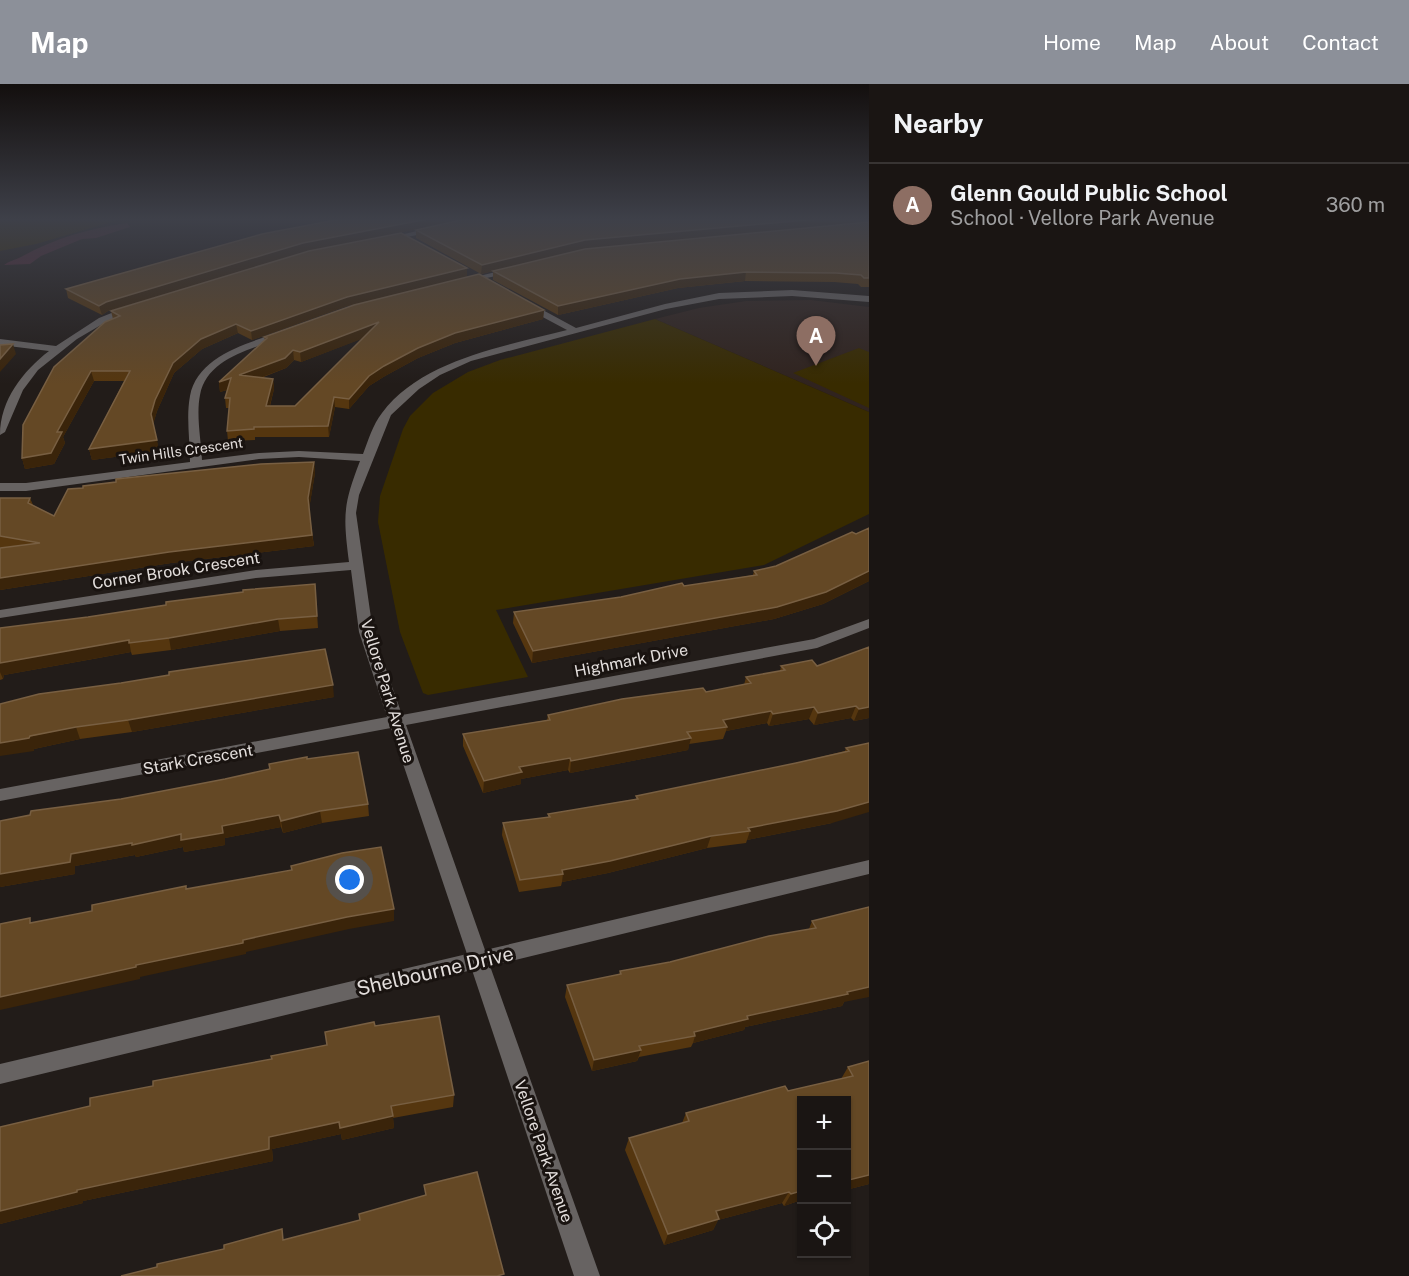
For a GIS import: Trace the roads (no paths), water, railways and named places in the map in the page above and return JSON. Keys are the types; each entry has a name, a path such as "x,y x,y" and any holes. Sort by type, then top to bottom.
{"street":[{"path":"472,274 488,283"},
{"path":"453,284 497,274"},
{"name":"Vellore Park Avenue","path":"587,1276 366,632 350,513 366,458 386,414 404,395 426,379 455,364 487,352 680,303 738,294 806,293 869,299"},
{"path":"518,300 573,330"},
{"path":"0,432 26,378 60,349 100,320 141,305"},
{"path":"196,464 195,393 204,377 216,362 288,333"},
{"path":"0,342 60,349"},
{"name":"Twin Hills Crescent","path":"0,487 26,487 284,454 366,458"},
{"name":"Corner Brook Crescent","path":"0,614 256,574 357,565"},
{"name":"Highmark Drive","path":"396,722 817,643 869,623"},
{"name":"Stark Crescent","path":"0,795 396,722"},
{"name":"Shelbourne Drive","path":"0,1074 869,867"}],"place":[{"name":"Glenn Gould Public School","path":"816,366"}]}
